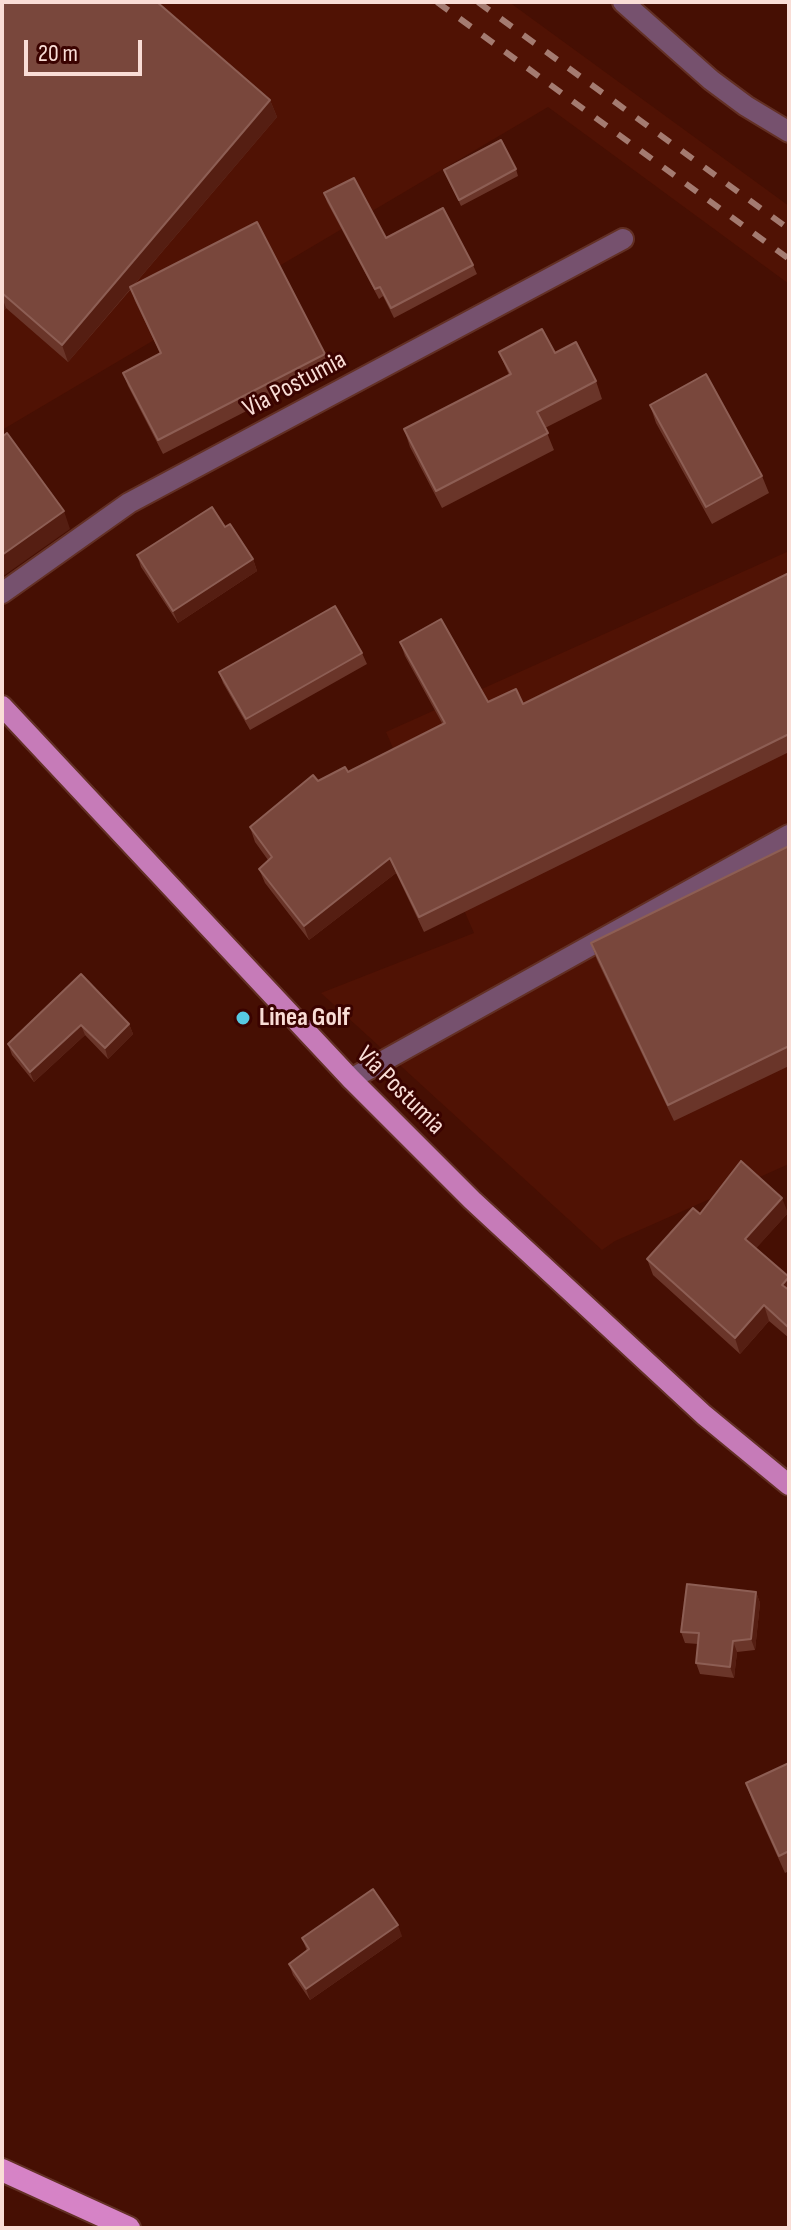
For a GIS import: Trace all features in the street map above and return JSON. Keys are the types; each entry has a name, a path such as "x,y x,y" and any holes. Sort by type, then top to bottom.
{"highway":[{"path":"2,2170 129,2228"}],"main road":[{"name":"Via Postumia","path":"2,706 351,1079 472,1200 704,1415 789,1485"}],"street":[{"path":"623,2 711,80 789,132"},
{"name":"Via Postumia","path":"2,593 129,503 623,239"},
{"path":"351,1079 789,835"}],"shaded area":[{"path":"2,2 509,2 789,206 789,284 548,107 2,430"},
{"path":"789,551 789,1164 615,1241 602,1250 321,993 474,933 386,732"}],"building":[{"path":"2,2 157,2 270,100 62,345 2,293"},
{"path":"501,140 516,169 459,200 444,170"},
{"path":"354,178 386,238 443,208 473,265 391,308 380,287 375,289 324,193"},
{"path":"257,222 325,354 158,440 123,373 161,353 130,287"},
{"path":"542,329 555,353 576,342 596,381 537,412 548,433 436,491 404,429 511,374 499,352"},
{"path":"706,374 762,476 706,507 650,405"},
{"path":"7,433 64,511 2,555 2,437"},
{"path":"212,507 225,527 230,524 253,559 173,611 137,555"},
{"path":"789,573 789,734 419,917 390,858 304,926 259,869 272,857 250,827 313,775 318,781 345,767 348,772 445,723 400,642 441,619 488,702 516,689 523,704"},
{"path":"335,606 362,653 246,719 219,672"},
{"path":"789,846 789,1046 668,1105 591,943"},
{"path":"81,974 129,1024 105,1048 81,1025 30,1072 8,1044"},
{"path":"741,1161 782,1198 745,1239 789,1277 782,1285 789,1290 789,1328 764,1305 735,1338 647,1259 693,1208 700,1214"},
{"path":"687,1584 756,1592 751,1639 733,1641 730,1667 696,1663 699,1633 681,1632"},
{"path":"789,1763 789,1851 779,1856 746,1783"},
{"path":"373,1889 398,1925 306,1989 289,1964 309,1949 302,1938"}],"railway":[{"path":"437,2 789,259"},
{"path":"478,2 789,229"}],"place":[{"name":"Linea Golf","path":"243,1018"}]}
